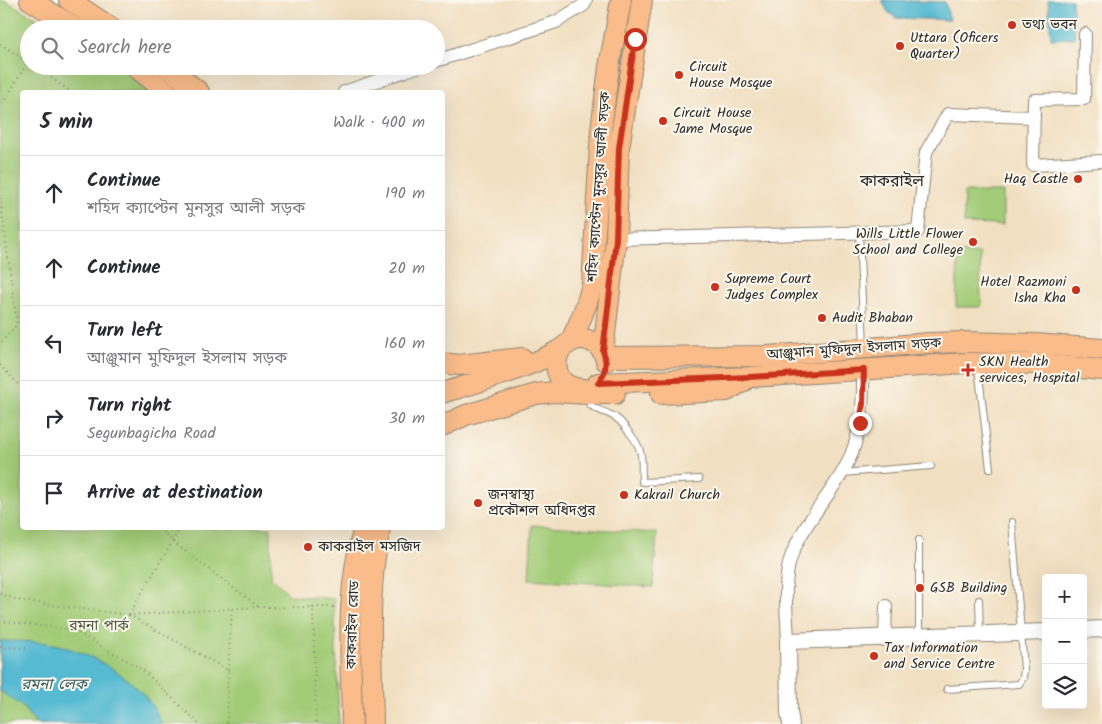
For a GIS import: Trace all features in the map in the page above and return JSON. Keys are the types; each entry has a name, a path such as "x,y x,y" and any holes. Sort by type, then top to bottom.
{"main road":[{"path":"30,0 62,20"},
{"path":"69,0 99,20"},
{"name":"শহিদ ক্যাপ্টেন মুনসুর আলী সড়ক","path":"559,349 582,318 592,285 601,130 609,67 621,0"},
{"name":"শহিদ ক্যাপ্টেন মুনসুর আলী সড়ক","path":"604,354 616,239 619,148 642,0"},
{"path":"145,75 164,90"},
{"path":"175,75 190,90"},
{"path":"610,286 613,302 613,332 617,345 621,350 637,357"},
{"path":"445,392 519,369 559,349 585,339 598,346 604,354 605,371 579,387 536,394 466,415 445,425"},
{"path":"1081,348 1102,341"},
{"name":"আঞ্জুমান মুফিদুল ইসলাম সড়ক","path":"604,354 637,357 768,356 965,342 1035,344 1102,349"},
{"path":"445,363 459,365 524,358 559,349"},
{"path":"559,349 556,365 558,374 579,387"},
{"name":"আঞ্জুমান মুফিদুল ইসলাম সড়ক","path":"579,387 978,363 1040,364 1102,370"},
{"path":"445,410 540,383 579,387"},
{"name":"কাকরাইল রোড","path":"352,724 351,597 363,530"},
{"name":"কাকরাইল রোড","path":"373,724 371,594 380,530"}],"street":[{"path":"445,58 556,22 584,5 586,0"},
{"path":"1085,34 1084,99 1034,100 1033,165 1102,161"},
{"path":"350,90 394,75"},
{"path":"616,239 918,230 926,152 948,114 1034,117"},
{"path":"790,724 786,593 789,564 792,553 822,500 842,473 855,444 863,404 864,370"},
{"path":"885,638 886,606"},
{"path":"1087,630 1102,629"},
{"path":"788,640 1042,632"}],"lane":[{"path":"859,232 864,348"},
{"path":"978,363 990,469"},
{"path":"579,387 590,405 598,412 610,415 623,424 639,444 642,482 699,480"},
{"path":"842,473 931,466"},
{"path":"947,689 1019,684 1022,678 1024,669 1012,522"},
{"path":"919,540 919,636"},
{"path":"979,600 980,635"}],"path":[{"path":"0,44 20,57"},
{"path":"0,108 20,75"},
{"path":"47,75 68,90"},
{"path":"0,198 17,324 0,344"},
{"path":"0,365 20,386"},
{"path":"161,530 173,542 259,607"},
{"path":"129,615 179,530"},
{"path":"0,594 22,601 129,615 232,608 335,607"},
{"path":"313,606 316,724"},
{"path":"227,724 232,608"},
{"path":"129,615 228,670"},
{"path":"0,621 73,630 143,670 199,724"},
{"path":"0,647 26,648"}],"green space":[{"name":"রমনা পার্ক","path":"0,0 4,0 39,20 20,20 20,75 135,75 154,90 20,90 20,530 271,530 271,577 290,595 334,599 339,724 0,724"},
{"path":"964,192 1003,192 1003,225 964,224"},
{"path":"958,252 980,254 981,307 956,307"},
{"path":"532,525 657,533 653,587 529,579"}],"water":[{"path":"882,0 945,2 950,20 896,18 888,12"},
{"path":"1048,0 1072,0 1075,38 1051,39"},
{"name":"রমনা লেক","path":"0,641 54,644 77,651 107,665 134,685 155,710 162,724 36,724 22,706 0,691"}],"place":[{"name":"তথ্য ভবন","path":"1012,25"},
{"name":"Uttara (Oficers Quarter)","path":"900,46"},
{"name":"Circuit House Mosque","path":"679,75"},
{"name":"Circuit House Jame Mosque","path":"663,121"},
{"name":"Haq Castle","path":"1078,179"},
{"name":"Wills Little Flower School and College","path":"973,242"},
{"name":"Supreme Court Judges Complex","path":"715,287"},
{"name":"Hotel Razmoni Isha Kha","path":"1076,290"},
{"name":"Audit Bhaban","path":"822,318"},
{"name":"SKN Health services, Hospital","path":"968,370"},
{"name":"Kakrail Church","path":"624,495"},
{"name":"জনস্বাস্থ্য প্রকৌশল অধিদপ্তর","path":"478,503"},
{"name":"কাকরাইল মসজিদ","path":"308,547"},
{"name":"GSB Building","path":"920,588"},
{"name":"Tax Information and Service Centre","path":"874,656"}],"district":[{"name":"কাকরাইল","path":"892,181"}],"route":[{"path":"635,39 619,148 616,239 603,351 606,364 605,371 598,383 864,370 863,404 860,423"}]}
